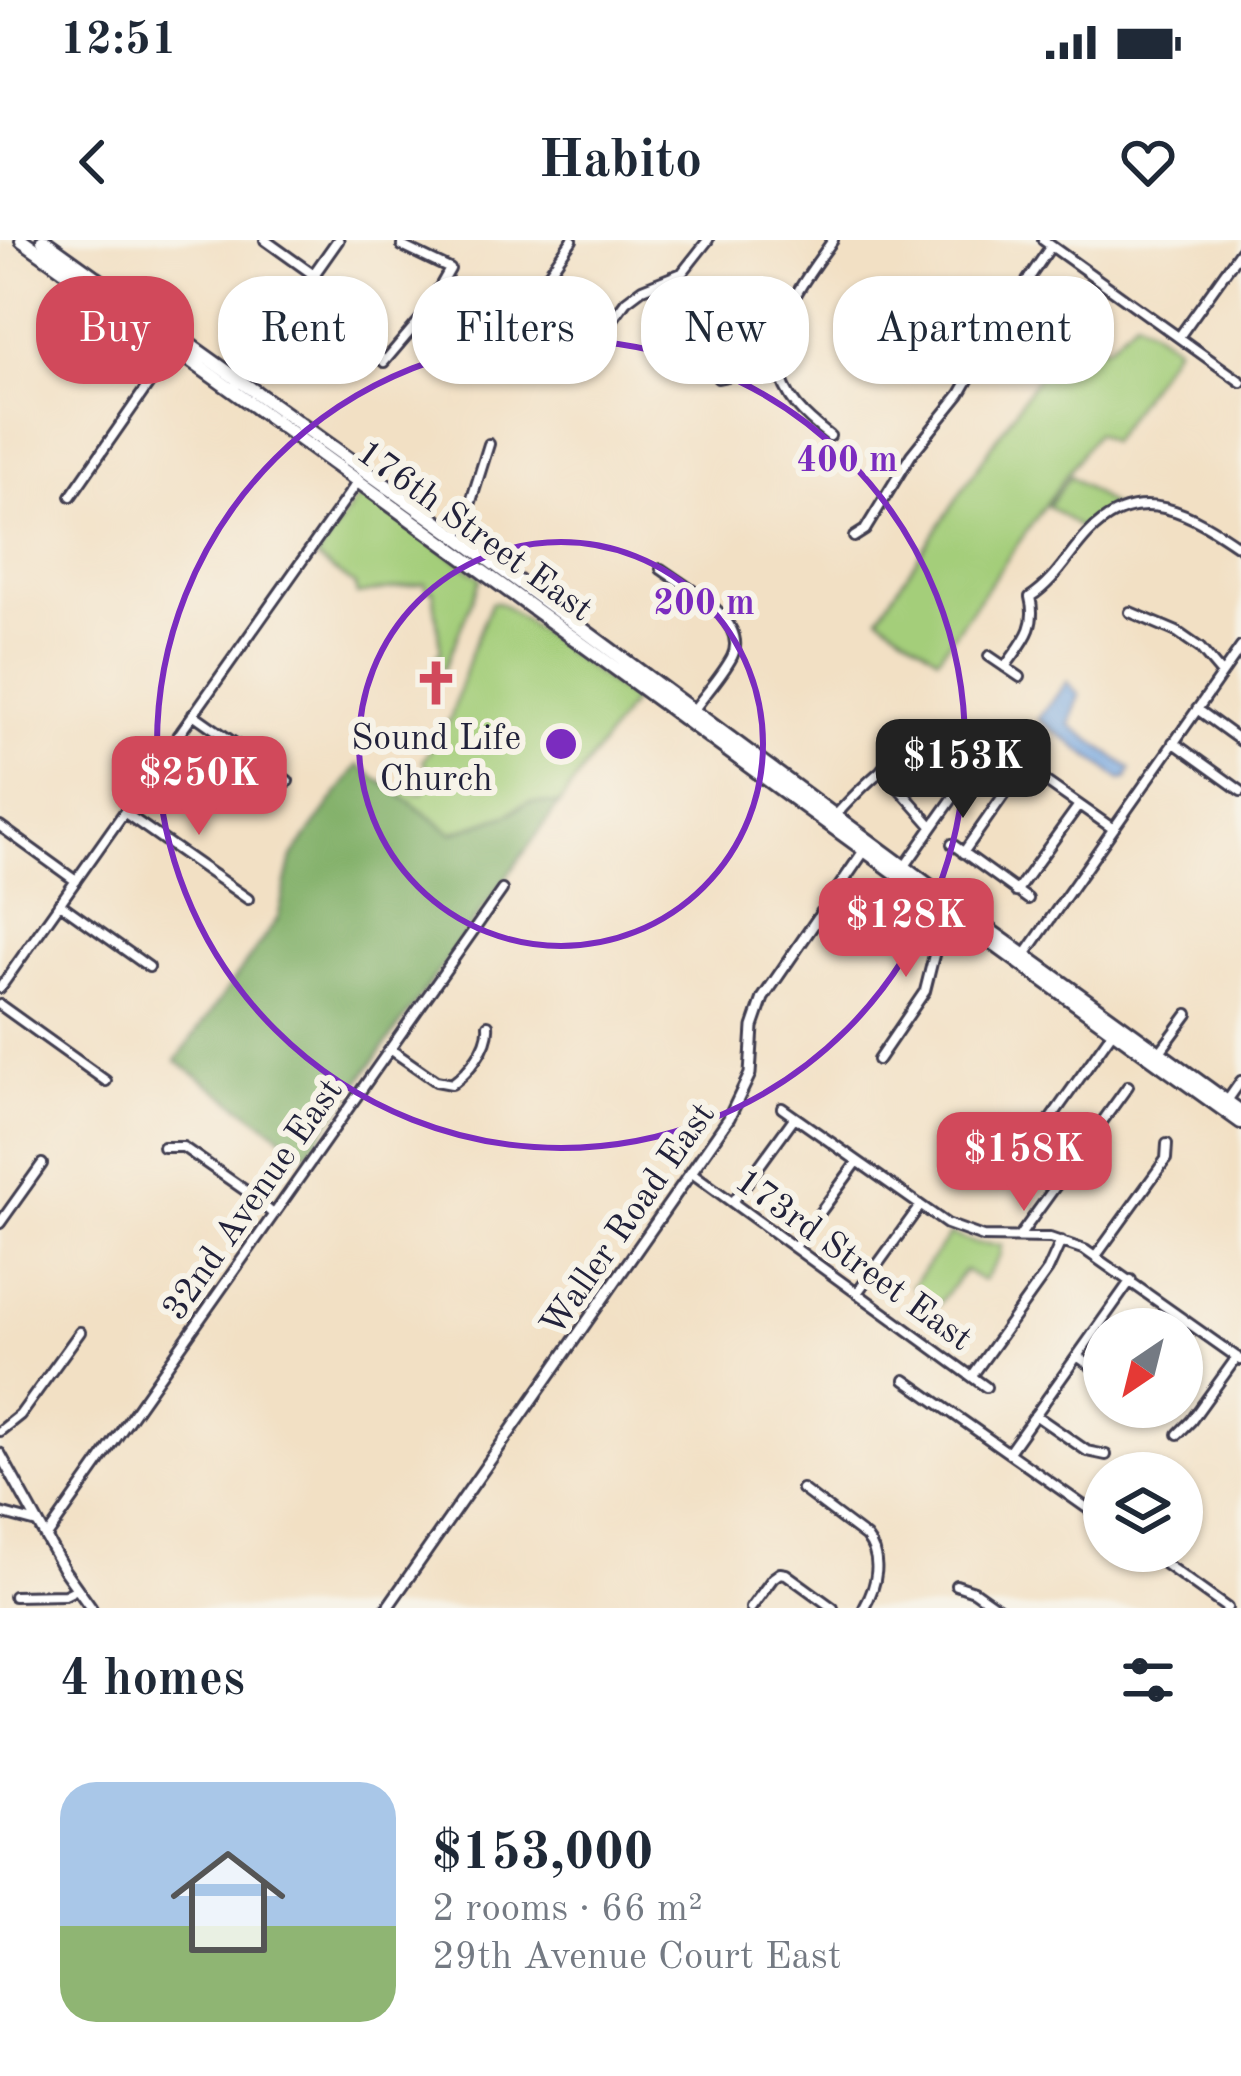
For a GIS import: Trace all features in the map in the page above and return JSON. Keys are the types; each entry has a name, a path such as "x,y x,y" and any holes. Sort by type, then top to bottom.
{"main road":[{"name":"176th Street East","path":"22,240 73,276"},
{"name":"176th Street East","path":"43,240 218,370"},
{"name":"176th Street East","path":"237,384 690,715 954,917 1241,1123"},
{"name":"176th Street East","path":"362,476 458,537 690,715 835,816 867,847 904,868 1235,1107"},
{"path":"981,936 990,936 1019,957 1025,955"},
{"path":"1186,1084 1194,1082 1231,1110 1235,1107"}],"street":[{"path":"265,240 314,275 384,362 424,316 450,269 402,246"},
{"path":"314,275 338,240"},
{"path":"572,240 523,310 586,354 633,294 682,274 708,240"},
{"path":"809,276 833,240"},
{"path":"854,537 866,530 910,455 959,394 1047,243 1240,379"},
{"path":"1179,337 1241,250"},
{"path":"71,496 148,384"},
{"path":"784,384 807,419 830,436"},
{"path":"458,537 489,444"},
{"path":"0,988 362,476"},
{"path":"1005,667 1031,627 1030,596 1059,572 1088,534 1121,512 1149,506 1173,509 1196,518 1241,548"},
{"path":"661,568 726,618 734,632 736,644 730,661 690,715"},
{"path":"1130,612 1178,632 1200,647 1222,674"},
{"path":"1025,955 1241,647"},
{"path":"989,656 1020,677"},
{"path":"1197,709 1241,741"},
{"path":"193,714 287,781"},
{"path":"835,816 882,768 907,752 946,735 975,736 987,745 904,868"},
{"path":"1173,742 1241,791"},
{"path":"963,853 1020,763 1112,828"},
{"path":"882,768 932,826"},
{"path":"1016,892 1079,805"},
{"path":"125,813 248,899"},
{"path":"0,826 76,880"},
{"path":"952,844 1028,899"},
{"name":"Waller Road East","path":"387,1608 692,1173 746,1088 763,998 867,847"},
{"name":"32nd Avenue East","path":"46,1538 502,890"},
{"path":"59,903 149,968"},
{"path":"878,1060 925,991 935,950 954,917"},
{"path":"0,1005 106,1081"},
{"path":"1160,1052 1188,1014"},
{"path":"389,1049 436,1081 452,1084 485,1043 488,1025"},
{"path":"1012,1173 1113,1030"},
{"path":"1235,1107 1241,1082"},
{"path":"1020,1235 1127,1086"},
{"path":"782,1108 947,1224 983,1237 1020,1235 1061,1241 1096,1256 1239,1358 1178,1434"},
{"path":"733,1202 794,1118"},
{"path":"1096,1256 1166,1160 1167,1144"},
{"path":"163,1147 183,1147 273,1214"},
{"path":"795,1247 857,1162"},
{"path":"0,1223 42,1164"},
{"name":"173rd Street East","path":"692,1173 986,1387"},
{"path":"857,1293 920,1206"},
{"path":"972,1376 1048,1270 1061,1241"},
{"path":"1009,1452 1132,1280"},
{"path":"0,1431 20,1415 80,1332"},
{"path":"1078,1356 1083,1360"},
{"path":"905,1380 1083,1505"},
{"path":"1035,1415 1092,1452"},
{"path":"0,1454 91,1608"},
{"path":"802,1490 874,1547 876,1574 864,1608"},
{"path":"0,1513 38,1523"},
{"path":"1176,1572 1227,1608"},
{"path":"751,1608 781,1573 833,1608"},
{"path":"956,1585 998,1608"},
{"path":"14,1596 65,1594 77,1588"}],"green space":[{"path":"1136,319 1176,346 1110,442 1096,433 938,657 879,616 1033,384 1114,384 1114,340"},
{"path":"1070,476 1114,507 1081,529 1048,506"},
{"path":"367,498 481,578 444,669 437,655 441,652 433,590 427,590 425,583 357,595 355,585 316,558 357,499"},
{"path":"495,602 633,701 559,804 521,805 508,815 452,833 397,793 403,785 423,793 432,776 423,761 451,717 471,652"},
{"path":"358,765 452,833 508,815 528,802 559,804 307,1154 176,1061 278,918 292,857"},
{"path":"950,1234 974,1243 1001,1245 1000,1256 983,1281 965,1270 938,1305 912,1286"}],"water":[{"path":"1067,682 1079,695 1070,725 1131,769 1127,779 1121,780 1038,719"}],"place":[{"name":"Sound Life Church","path":"436,683"}]}
